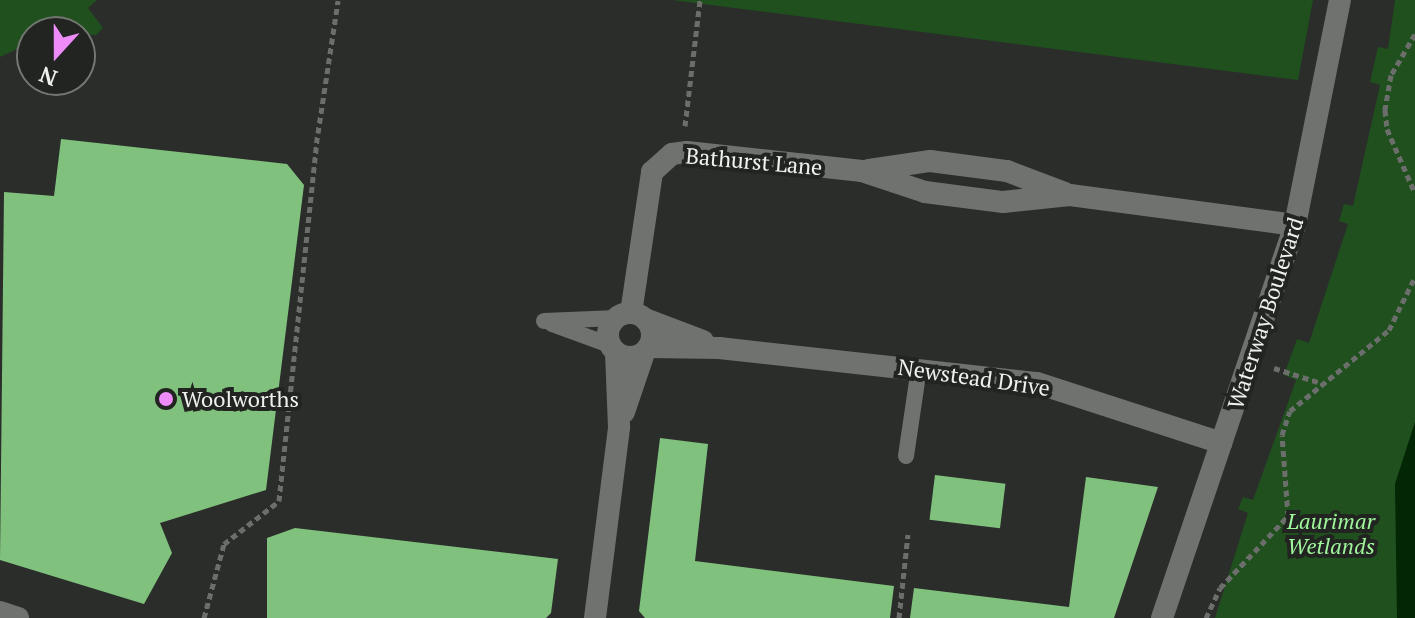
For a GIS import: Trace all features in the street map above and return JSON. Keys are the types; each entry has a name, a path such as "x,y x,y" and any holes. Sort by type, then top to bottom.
{"street":[{"name":"Waterway Boulevard","path":"1162,618 1295,225 1340,0"},
{"name":"Bathurst Lane","path":"631,317 652,172 672,154 687,152 862,171 925,192 1003,202 1070,195"},
{"name":"Bathurst Lane","path":"862,171 930,161 1007,171 1070,195 1295,225"},
{"name":"Newstead Drive","path":"631,317 719,348"},
{"path":"598,614 619,427 609,330 631,317 652,332 619,427"},
{"path":"613,348 629,357 646,350"},
{"name":"Newstead Drive","path":"646,350 719,348 1037,383 1222,443"},
{"path":"0,612 18,618"}],"lane":[{"path":"613,348 544,321 631,317"},
{"path":"906,456 919,368"}],"path":[{"path":"204,618 224,544 279,501 318,133 338,0"},
{"path":"687,152 683,135 700,0"},
{"path":"1415,34 1391,75 1385,110 1387,129 1415,193"},
{"path":"1206,618 1220,588 1288,516 1284,424 1298,402 1389,330 1415,277"},
{"path":"1250,360 1322,383"},
{"path":"899,618 908,534"}],"green space":[{"path":"0,0 97,0 88,8 94,16 16,16 16,50 0,57"},
{"path":"672,0 1313,0 1298,80"},
{"name":"Laurimar Wetlands","path":"1395,0 1415,0 1415,618 1215,618 1248,513 1238,509 1243,497 1253,500 1296,380 1284,375 1297,339 1309,343 1348,224 1339,221 1344,204 1353,206 1380,85 1370,82 1378,47 1388,49"},
{"path":"96,19 103,28 96,35"}],"shaded area":[{"path":"1415,422 1415,618 1397,618 1395,484"}],"building":[{"path":"61,139 287,164 304,185 266,490 160,523 172,553 144,604 0,560 4,192 54,196"},
{"path":"660,438 708,444 695,561 894,586 890,618 645,618 639,611"},
{"path":"935,475 1005,484 1000,528 930,520"},
{"path":"1086,477 1158,487 1114,618 910,618 914,588 1069,607"},
{"path":"295,528 558,559 551,613 546,618 267,618 267,538"}],"place":[{"name":"Woolworths","path":"166,399"}]}
